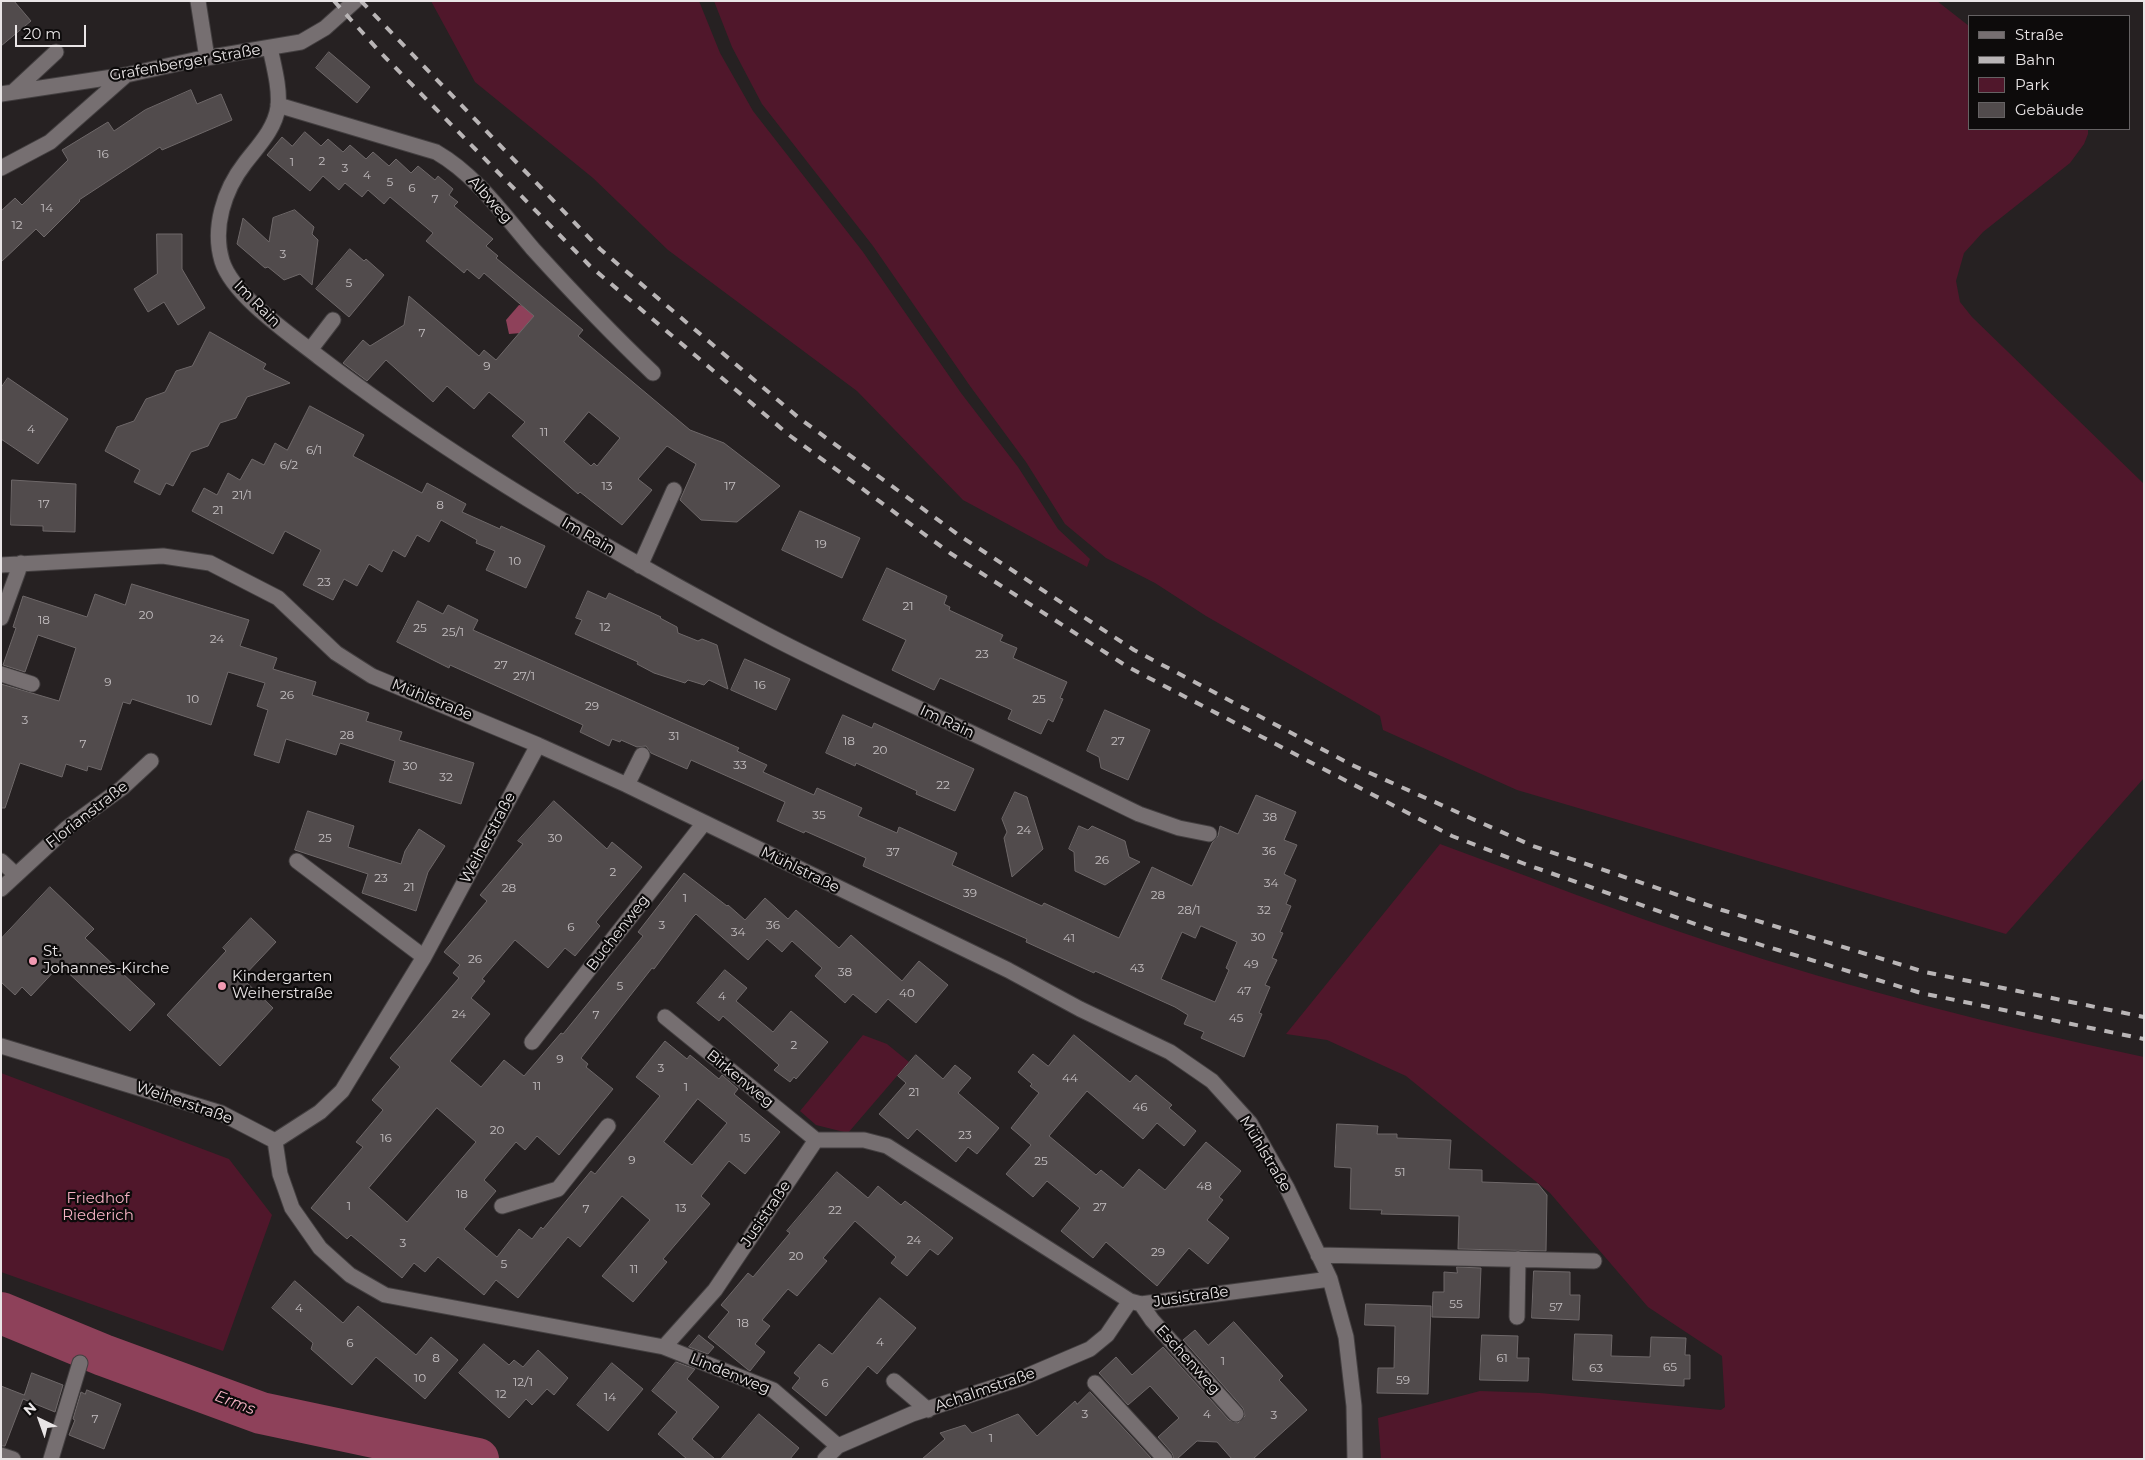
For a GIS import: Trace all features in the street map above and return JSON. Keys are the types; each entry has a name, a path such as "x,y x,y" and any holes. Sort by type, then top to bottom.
{"street":[{"path":"198,1 207,58"},
{"name":"Grafenberger Straße","path":"7,93 126,75 207,58 301,42 325,28 355,1"},
{"name":"Im Rain","path":"270,48 278,105 274,121 266,136 232,185 218,226 218,244 223,265 237,286 284,330 371,397 455,455 546,512 640,566 776,640 1139,814 1179,828 1209,834"},
{"path":"7,93 56,52"},
{"path":"1,168 50,142 126,75"},
{"name":"Albweg","path":"278,105 436,152 453,162 486,194 600,322 653,373"},
{"path":"310,350 333,320"},
{"path":"640,566 674,490"},
{"name":"Mühlstraße","path":"1,565 163,556 210,563 278,598 336,652 372,676 538,745 627,785 1008,970 1080,1009 1170,1052 1212,1081 1250,1123 1287,1188 1330,1279 1346,1337 1354,1406 1355,1459"},
{"path":"1,618 22,563"},
{"path":"1,674 32,684"},
{"name":"Weiherstraße","path":"1,1046 221,1113 275,1141 320,1112 342,1091 394,1009 424,957 538,745"},
{"path":"627,785 642,755"},
{"name":"Florianstraße","path":"1,889 67,828 122,788 151,761"},
{"name":"Buchenweg","path":"532,1042 704,823"},
{"path":"1,861 16,875"},
{"path":"297,861 424,957"},
{"name":"Birkenweg","path":"665,1017 816,1140"},
{"path":"502,1206 558,1189 608,1126"},
{"path":"816,1140 864,1140 887,1146 1136,1303"},
{"name":"Jusistraße","path":"664,1347 715,1290 816,1140"},
{"path":"275,1141 280,1174 292,1208 320,1248 350,1275 385,1295 664,1347"},
{"path":"1318,1255 1594,1261"},
{"path":"1517,1317 1518,1259"},
{"name":"Jusistraße","path":"1136,1303 1330,1279"},
{"name":"Achalmstraße","path":"825,1459 838,1446 912,1414 1022,1378 1090,1349 1107,1335 1136,1303"},
{"name":"Eschenweg","path":"1136,1303 1236,1414"},
{"name":"Lindenweg","path":"664,1347 773,1390 838,1446"},
{"path":"51,1459 80,1363"},
{"path":"894,1381 928,1410"},
{"path":"1095,1383 1165,1459"},
{"path":"1,1455 13,1459"}],"green space":[{"path":"431,1 699,1 720,53 753,111 863,252 961,393 1018,467 1058,529 1090,559 1087,567 963,500 857,391 668,250 593,178 475,82"},
{"path":"714,1 1937,1 1968,25 1968,130 2088,130 2084,144 2070,163 1983,232 1964,253 1956,281 1960,302 1972,317 2144,484 2144,778 2006,934 1517,790 1383,730 1380,716 1206,616 1155,583 1106,558 1065,524 1026,462 970,386 873,246 762,104 732,47"},
{"path":"1440,844 1608,907 1763,959 1925,1006 2034,1033 2144,1057 2144,1459 1381,1459 1378,1418 1480,1391 1540,1393 1721,1410 1725,1407 1722,1356 1648,1307 1550,1193 1406,1076 1327,1040 1286,1034"},
{"path":"863,1035 887,1044 909,1062 848,1133 816,1125 800,1111"},
{"name":"Friedhof Riederich","path":"1,1073 229,1159 272,1215 223,1351 1,1272"}],"shaded area":[{"path":"519,305 530,307 534,317 521,333 509,334 506,320"}],"building":[{"path":"1,1 14,1 31,21 1,46"},
{"path":"329,52 370,87 357,103 316,68"},
{"path":"191,90 197,104 221,94 232,120 162,150 160,147 79,200 44,237 36,229 1,262 1,211 15,198 22,205 68,160 62,150 108,122 114,131 145,110"},
{"path":"305,132 321,146 328,139 343,152 350,145 366,159 373,152 389,166 396,159 411,173 418,166 435,180 438,176 453,189 449,195 458,202 454,206 493,239 486,246 498,256 496,258 583,330 578,336 690,430 724,443 780,486 737,522 701,520 680,500 696,464 667,446 638,479 652,490 622,525 580,492 578,494 512,436 525,422 489,392 474,409 447,386 433,402 386,360 367,381 343,363 363,340 370,346 404,325 409,296 479,356 484,350 496,360 534,316 484,273 479,279 467,269 464,273 426,241 433,233 390,197 384,204 368,190 362,197 345,183 339,190 323,176 310,191 267,155 282,137 292,146","holes":["589,412 620,438 597,466 594,463 591,466 564,442"]},
{"path":"295,210 314,227 312,234 318,240 312,285 300,274 284,280 268,267 265,268 237,244 243,218 269,242 273,218"},
{"path":"157,234 182,234 182,269 205,308 178,325 164,302 148,312 134,289 157,274"},
{"path":"350,249 364,261 366,259 384,275 349,317 316,289"},
{"path":"210,332 266,364 263,369 290,383 247,397 236,418 220,423 208,446 191,452 173,486 166,483 160,495 134,482 140,470 105,451 117,427 134,421 146,399 165,392 176,371 192,366"},
{"path":"8,378 68,419 38,464 1,439 1,388"},
{"path":"310,406 364,435 353,456 422,493 427,483 466,504 462,512 500,529 501,526 545,546 526,588 486,570 495,551 476,543 477,540 441,520 429,542 417,535 405,557 393,550 382,572 369,564 357,586 344,579 333,600 303,585 321,550 285,531 273,554 192,511 204,488 217,495 228,473 240,480 252,459 264,465 275,443 287,450"},
{"path":"12,480 76,484 75,532 43,531 43,526 11,525"},
{"path":"800,511 860,538 842,578 782,550"},
{"path":"887,568 947,596 944,604 950,607 949,610 1003,635 1000,641 1017,648 1013,658 1067,682 1060,698 1063,699 1053,722 1048,719 1041,734 1008,719 1012,710 940,678 934,690 892,670 906,640 863,620"},
{"path":"132,584 249,620 240,646 277,658 273,669 316,682 312,695 369,713 366,721 402,732 399,740 474,763 461,804 389,782 395,761 340,743 336,755 286,739 279,763 254,755 268,710 257,706 265,683 228,672 211,725 132,699 130,704 123,702 101,770 88,766 87,771 66,764 62,777 20,763 5,808 1,808 1,684 59,701 76,648 38,635 25,672 3,665 16,628 13,627 23,596 87,617 95,594 125,605"},
{"path":"588,591 606,599 609,593 661,617 677,627 678,633 698,641 702,639 717,645 728,689 709,680 704,685 688,680 685,683 654,673 637,664 638,662 575,634 582,620 576,618"},
{"path":"418,601 443,614 448,605 478,620 473,630 739,748 737,751 767,765 763,772 814,795 817,788 862,808 858,816 897,833 899,827 957,853 952,865 1042,906 1044,903 1119,938 1152,867 1192,886 1212,843 1218,836 1220,826 1238,834 1256,795 1296,812 1284,840 1297,845 1284,874 1296,880 1286,904 1291,906 1280,932 1283,933 1272,958 1277,960 1265,985 1270,987 1259,1013 1262,1014 1244,1057 1201,1038 1204,1032 1184,1024 1188,1015 1175,1007 1095,971 1094,973 1026,942 1027,939 863,866 866,858 805,831 804,833 777,821 785,802 691,760 687,769 651,753 646,746 637,747 621,740 620,742 612,739 609,746 580,732 583,725 450,665 449,668 397,642","holes":["1201,926 1237,942 1226,968 1229,970 1215,1002 1161,979 1182,932 1195,938"]},
{"path":"745,659 790,679 776,710 731,690"},
{"path":"1105,710 1150,730 1128,780 1101,768 1099,757 1087,751"},
{"path":"843,715 872,728 874,723 974,769 955,811 916,794 917,791 856,763 855,766 826,753"},
{"path":"1015,792 1027,797 1043,849 1012,877 1004,838 1007,832 1002,819"},
{"path":"554,801 607,849 612,842 642,867 596,922 600,926 575,956 565,948 548,968 515,940 482,979 485,981 471,998 490,1014 450,1061 481,1087 504,1060 524,1076 561,1033 563,1034 643,936 638,932 684,873 728,905 745,920 765,898 788,919 796,910 839,948 851,935 902,981 919,961 948,985 916,1023 888,999 876,1013 853,994 845,1003 815,976 822,968 792,941 782,952 767,939 748,960 696,914 693,917 654,969 652,968 581,1058 588,1064 586,1067 613,1089 559,1155 537,1136 525,1150 516,1142 484,1180 496,1191 464,1229 497,1257 519,1229 532,1239 541,1227 543,1229 591,1171 595,1174 660,1096 636,1077 665,1041 687,1059 690,1055 719,1079 722,1075 738,1089 734,1094 780,1132 745,1174 729,1161 701,1196 710,1204 663,1259 667,1262 633,1302 602,1276 650,1220 622,1196 580,1247 568,1237 518,1298 496,1280 484,1295 438,1257 425,1272 414,1263 402,1278 351,1235 347,1239 311,1208 363,1147 356,1142 383,1110 372,1100 400,1067 390,1058 459,978 453,973 460,965 444,952 487,901 480,895 523,844 518,841","holes":["698,1099 727,1123 692,1165 664,1142","437,1108 476,1142 407,1222 369,1188"]},
{"path":"308,811 354,826 348,847 401,864 405,851 419,829 445,846 428,872 416,911 362,893 368,874 295,850"},
{"path":"1079,826 1088,830 1092,826 1125,841 1129,857 1140,862 1105,885 1075,871 1074,852 1069,849"},
{"name":"St. Johannes-Kirche","path":"50,887 94,929 85,938 155,1004 130,1031 60,965 31,996 22,987 15,995 1,982 1,939"},
{"name":"Kindergarten Weiherstraße","path":"251,918 276,942 242,978 273,1008 220,1066 167,1015 226,951 223,948"},
{"path":"725,970 747,988 736,1001 773,1032 791,1011 828,1042 796,1079 794,1077 790,1082 774,1070 779,1065 723,1016 719,1021 697,1003"},
{"path":"1074,1035 1130,1082 1136,1075 1172,1105 1169,1108 1196,1131 1184,1146 1157,1123 1143,1139 1087,1091 1049,1136 1096,1175 1101,1170 1123,1188 1139,1169 1165,1190 1206,1142 1241,1171 1219,1197 1223,1200 1207,1220 1229,1238 1208,1264 1189,1248 1157,1286 1106,1242 1093,1258 1061,1231 1080,1208 1047,1181 1033,1197 1006,1174 1031,1145 1011,1128 1039,1093 1018,1072 1033,1054 1048,1066"},
{"path":"916,1055 943,1079 955,1065 971,1078 958,1093 999,1128 977,1154 968,1147 956,1162 917,1129 908,1139 879,1114 906,1083 898,1076"},
{"path":"1337,1124 1378,1126 1377,1134 1397,1134 1397,1138 1451,1140 1449,1169 1482,1170 1482,1182 1538,1184 1547,1195 1546,1251 1458,1249 1459,1216 1381,1214 1382,1210 1350,1209 1351,1168 1335,1167"},
{"path":"837,1172 868,1198 878,1186 901,1205 905,1201 953,1238 938,1255 930,1249 907,1276 891,1263 896,1257 855,1221 823,1258 827,1261 797,1296 788,1289 762,1320 770,1326 755,1344 765,1352 750,1371 708,1337 729,1312 721,1305 748,1273 753,1277 790,1233 787,1231"},
{"path":"1457,1267 1481,1268 1479,1318 1432,1317 1433,1292 1444,1292 1444,1272 1457,1273"},
{"path":"1534,1271 1570,1272 1570,1295 1580,1295 1579,1320 1532,1318"},
{"path":"295,1281 343,1323 358,1306 416,1355 431,1337 458,1360 425,1399 376,1357 352,1385 311,1349 313,1343 272,1308"},
{"path":"880,1298 916,1328 877,1374 868,1366 826,1416 792,1388 800,1378 794,1373 819,1344 832,1354"},
{"path":"1366,1304 1431,1306 1428,1394 1377,1393 1378,1368 1394,1368 1395,1326 1365,1325"},
{"path":"1234,1322 1283,1376 1279,1380 1307,1410 1253,1459 1232,1459 1217,1442 1197,1441 1177,1459 1174,1459 1172,1453 1158,1437 1179,1418 1150,1386 1128,1405 1099,1373 1116,1357 1132,1375 1163,1347 1229,1420 1238,1423 1245,1416 1243,1408 1183,1340 1195,1330 1208,1345"},
{"path":"1575,1334 1612,1335 1611,1356 1650,1357 1651,1337 1686,1338 1685,1355 1690,1355 1690,1379 1684,1379 1684,1386 1573,1380"},
{"path":"699,1335 714,1347 708,1354 689,1347"},
{"path":"1482,1335 1518,1336 1517,1358 1529,1358 1528,1381 1480,1380"},
{"path":"484,1344 509,1365 514,1360 523,1367 538,1350 568,1378 554,1395 547,1389 532,1405 526,1399 509,1418 459,1373"},
{"path":"676,1362 695,1369 687,1379 719,1407 692,1439 715,1459 687,1459 658,1434 677,1412 652,1391"},
{"path":"612,1363 643,1389 608,1431 577,1405"},
{"path":"32,1373 63,1385 55,1412 23,1399 5,1446 1,1446 1,1386 24,1395"},
{"path":"87,1390 121,1404 104,1449 69,1435 75,1420 73,1419 81,1392 85,1394"},
{"path":"1090,1392 1152,1459 922,1459 945,1439 940,1433 965,1425 972,1433 1018,1414 1037,1436 1075,1401 1077,1404"},
{"path":"759,1414 799,1448 790,1459 721,1459"}],"waterway":[{"name":"Erms","path":"1,1313 103,1355 261,1413 478,1459"}],"railway":[{"path":"334,1 379,51 590,266 789,435 950,553 1128,667 1452,836 1525,864 1715,931 1921,993 2144,1039"},
{"path":"361,1 600,249 799,418 960,536 1134,650 1352,765 1533,846 1722,910 1925,972 2144,1017"}],"place":[{"name":"St. Johannes-Kirche","path":"33,961"},
{"name":"Kindergarten Weiherstraße","path":"222,986"}]}
